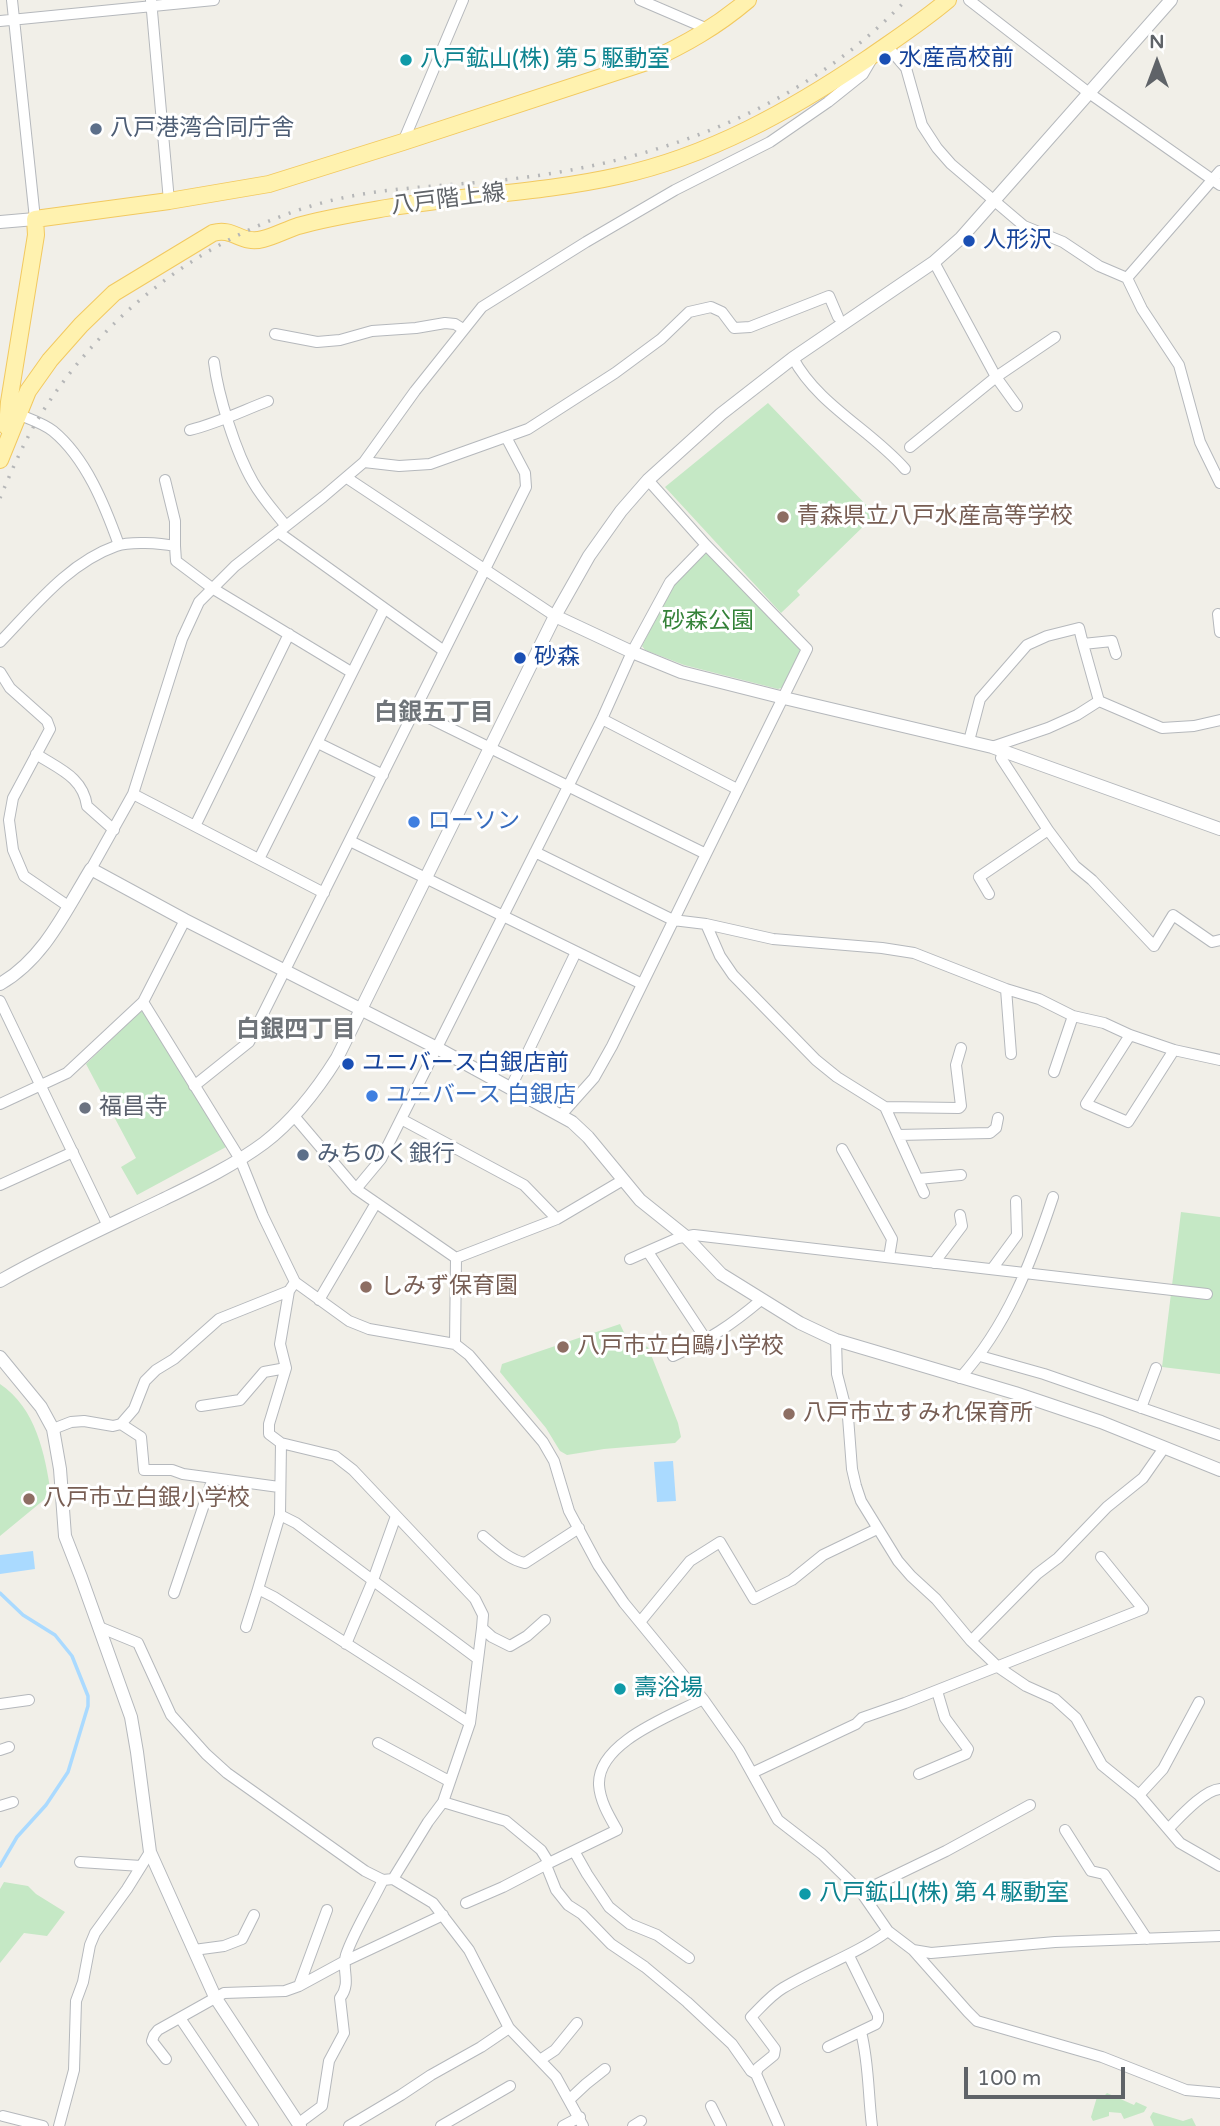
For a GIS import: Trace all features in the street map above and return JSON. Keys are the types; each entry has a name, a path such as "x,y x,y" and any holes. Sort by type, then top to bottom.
{"main road":[{"path":"35,219 269,184 647,62 710,30 748,0"},
{"name":"八戸階上線","path":"3,454 28,391 50,360 81,325 114,293 213,233 222,230 244,240 260,240 300,226 385,208 562,186 647,169 737,136 769,120 827,86 948,0"},
{"name":"八戸階上線","path":"3,454 36,235 35,219"}],"street":[{"path":"0,222 35,219 12,0"},
{"path":"0,21 152,3 214,0"},
{"path":"403,142 463,0"},
{"path":"640,0 710,30"},
{"path":"969,0 1089,93 1217,179 1127,278"},
{"path":"0,1281 202,1181 265,1142 294,1116 320,1086 337,1058 555,616 589,556 621,511 648,480 721,414 793,358 934,262 961,238 1171,0"},
{"path":"152,3 169,201"},
{"path":"0,984 30,961 47,941 134,794 182,639 199,602 212,588 235,566 364,462 482,307 675,190 770,142 863,74 880,50 906,68 922,125 937,148 958,171 1024,226 1063,242 1099,266 1127,278 1142,309 1179,365 1200,442 1220,484"},
{"path":"934,262 996,377 1017,406"},
{"path":"364,462 400,466 430,464 528,429 662,339 689,312 711,307 722,312 734,328 742,328 829,296 838,317"},
{"path":"275,334 317,342 340,340 372,331 445,323 464,329"},
{"path":"910,447 996,377 1055,337"},
{"path":"793,358 799,370 835,408 893,455 905,469"},
{"path":"214,362 216,377 239,450 253,482 282,529 384,609 444,651"},
{"path":"190,430 268,401"},
{"path":"18,414 53,431 80,463 108,514 119,545"},
{"path":"194,1086 249,1042 526,488 525,473 506,437"},
{"path":"347,478 555,616 681,672 970,741 1220,829"},
{"path":"165,480 175,521 176,561 212,588 351,672"},
{"path":"561,1115 594,1078 612,1046 807,649 706,545 648,480"},
{"path":"0,642 55,585 96,555 119,545 162,543 175,546"},
{"path":"356,1189 381,1159 602,719 632,652 670,583 706,545"},
{"path":"259,859 384,609"},
{"path":"1218,614 1220,632"},
{"path":"970,741 980,699 1027,645 1047,636 1079,628 1099,701"},
{"path":"195,826 289,634"},
{"path":"1083,644 1112,641 1116,654"},
{"path":"0,672 10,688 47,721 50,729 13,798 9,820 13,850 24,876 68,906"},
{"path":"1099,701 1162,728 1194,726 1220,720"},
{"path":"997,749 1077,715 1099,701"},
{"path":"415,711 706,854"},
{"path":"602,719 737,789"},
{"path":"318,743 383,775"},
{"path":"997,749 1048,830 1075,866 1093,880 1154,946 1173,915 1212,943 1220,940"},
{"path":"36,754 78,782 85,792 87,806 114,830"},
{"path":"134,794 324,893"},
{"path":"989,894 979,877 1048,830"},
{"path":"350,841 642,984"},
{"path":"536,852 673,920 706,924 773,939 900,950 1040,999 1073,1016 1104,1023 1174,1051 1220,1060"},
{"path":"91,869 185,920 437,1048 572,1122 640,1200 685,1236 721,1274 800,1323 836,1340 1101,1422 1220,1470"},
{"path":"0,1104 67,1073 143,1002 185,920"},
{"path":"706,924 720,956 733,975 816,1060 836,1077 886,1107 961,1106 956,1065 961,1048"},
{"path":"510,1087 576,952"},
{"path":"1006,989 1011,1054"},
{"path":"0,1001 108,1226"},
{"path":"0,1357 41,1407 53,1429 60,1469 65,1536 131,1717 150,1852 215,1997 300,2125 322,2106 329,2061 344,2033 340,1998 346,1978 345,1956 388,1880 443,1802 470,1723 483,1615 475,1599 353,1470 335,1456 281,1443 269,1434 269,1424 286,1368 280,1344 292,1286 240,1159 143,1002"},
{"path":"1054,1072 1073,1016"},
{"path":"1130,1035 1086,1104 1128,1122 1174,1051"},
{"path":"886,1107 924,1193"},
{"path":"294,1116 356,1189 456,1258"},
{"path":"898,1135 990,1133 996,1128 998,1118"},
{"path":"401,1119 524,1185 557,1219"},
{"path":"842,1149 892,1239 890,1257"},
{"path":"0,1185 73,1152"},
{"path":"918,1179 961,1175"},
{"path":"456,1258 557,1219 624,1181"},
{"path":"960,1378 980,1356 1015,1298 1053,1197"},
{"path":"992,1269 1017,1235 1016,1201"},
{"path":"319,1300 376,1203"},
{"path":"934,1263 962,1226 960,1215"},
{"path":"630,1259 685,1236 694,1235 1207,1294"},
{"path":"648,1252 707,1341"},
{"path":"455,1344 456,1258"},
{"path":"292,1286 319,1300 349,1321 369,1329 455,1344 470,1355 543,1442 554,1461 569,1511 598,1565 703,1699 739,1750 778,1820 822,1854 861,1892 888,1931 913,1950 977,2021 1102,2057 1186,2090 1220,2093"},
{"path":"53,1429 71,1422 84,1421 113,1426 121,1424 134,1409 145,1381 219,1319 292,1286"},
{"path":"673,1356 707,1341 761,1300"},
{"path":"836,1340 837,1374 848,1417 852,1469 861,1501 898,1561 998,1667 1026,1686 1055,1699 1076,1718 1102,1765 1139,1794 1180,1843 1220,1866"},
{"path":"980,1356 1044,1374 1220,1435"},
{"path":"201,1406 240,1400 264,1372 286,1368"},
{"path":"1141,1408 1156,1368"},
{"path":"121,1424 141,1437 144,1471 172,1469 183,1474 279,1488"},
{"path":"246,1627 280,1515 281,1443"},
{"path":"971,1641 1107,1507 1143,1478 1164,1448"},
{"path":"174,1593 213,1478"},
{"path":"280,1515 296,1523 478,1659"},
{"path":"346,1644 396,1516"},
{"path":"483,1536 517,1562 525,1563 579,1528"},
{"path":"640,1622 690,1561 720,1542 754,1599 792,1580 824,1555 877,1529"},
{"path":"752,1773 856,1724 862,1718 1143,1609 1101,1557"},
{"path":"258,1589 470,1723"},
{"path":"482,1628 492,1637 510,1646 527,1636 545,1620"},
{"path":"99,1627 138,1643 171,1715 227,1773 351,1862 426,1898 443,1915 469,1950 509,2028 556,2077 570,2099 581,2121 563,2126"},
{"path":"919,1774 966,1754 968,1749 946,1718 937,1691"},
{"path":"466,1903 617,1830 602,1801 599,1784 601,1769 607,1758 615,1747 630,1737 703,1699"},
{"path":"0,1704 29,1700"},
{"path":"1139,1794 1163,1769 1199,1702"},
{"path":"378,1743 449,1781"},
{"path":"1168,1829 1203,1797 1220,1788"},
{"path":"0,1806 13,1802"},
{"path":"443,1802 506,1821 536,1845 547,1864 556,1890 568,1905 582,1914 611,1944 645,1967 687,2002 732,2044 756,2074 779,2126"},
{"path":"861,1892 946,1851 1030,1805"},
{"path":"1066,1830 1091,1871 1104,1874 1147,1939"},
{"path":"574,1851 609,1907 630,1924 657,1935 689,1958"},
{"path":"59,2126 74,2070 76,2001 83,1982 90,1945 95,1933 150,1852"},
{"path":"80,1862 141,1867"},
{"path":"299,1986 327,1910"},
{"path":"194,1950 224,1946 242,1939 254,1914"},
{"path":"166,2059 152,2041 153,2035 215,1997 224,1993 285,1991 299,1986 443,1915"},
{"path":"756,2074 758,2068 774,2055 775,2049 751,2017 782,1989 869,1946 888,1931"},
{"path":"913,1950 931,1952 1055,1942 1220,1936"},
{"path":"828,2047 876,2024 878,2015 849,1956"},
{"path":"180,2018 254,2126"},
{"path":"540,2060 555,2050 577,2023"},
{"path":"349,2126 509,2028"},
{"path":"861,2032 867,2055 867,2086 872,2126"},
{"path":"570,2099 605,2069"},
{"path":"440,2126 510,2087"},
{"path":"711,2106 721,2126"},
{"path":"3,2116 43,2126"}],"green space":[{"path":"768,403 872,511 871,519 797,591 800,595 781,613 665,487"},
{"name":"砂森公園","path":"708,552 800,646 802,652 784,687 778,689 684,665 645,650 642,646 673,585 703,553"},
{"path":"140,1012 144,1012 226,1147 137,1195 121,1167 136,1158 86,1064"},
{"path":"1181,1212 1220,1217 1220,1374 1162,1367"},
{"path":"620,1324 628,1341 648,1347 681,1437 675,1443 567,1455 560,1451 546,1428 500,1372 502,1364"},
{"path":"0,1384 22,1406 37,1433 51,1494 0,1536"},
{"path":"4,1882 28,1886 65,1912 47,1936 24,1933 0,1963 0,1889"},
{"path":"1107,2093 1134,2105 1136,2102 1147,2107 1144,2112 1124,2119 1121,2113 1109,2112 1109,2116 1093,2121 1091,2117 1097,2097"},
{"path":"1153,2112 1183,2121 1192,2118 1196,2126 1154,2126 1150,2117"}],"water":[{"path":"673,1461 676,1501 657,1502 654,1462"},
{"path":"33,1551 35,1569 0,1574 0,1555"}],"waterway":[{"path":"0,1593 23,1615 55,1635 72,1656 88,1696 88,1706 68,1772 46,1805 17,1837 0,1866"}],"railway":[{"path":"0,498 38,419 91,348 122,316 155,288 191,262 229,240 269,221 336,199 566,171 673,144 725,124 775,100 822,72 865,38 906,0"}],"place":[{"name":"水産高校前","path":"885,59"},
{"name":"八戸鉱山(株) 第５駆動室","path":"406,60"},
{"name":"八戸港湾合同庁舎","path":"96,129"},
{"name":"人形沢","path":"969,241"},
{"name":"青森県立八戸水産高等学校","path":"783,517"},
{"name":"砂森","path":"520,658"},
{"name":"ローソン","path":"414,822"},
{"name":"ユニバース白銀店前","path":"348,1064"},
{"name":"ユニバース 白銀店","path":"372,1096"},
{"name":"福昌寺","path":"85,1108"},
{"name":"みちのく銀行","path":"303,1155"},
{"name":"しみず保育園","path":"366,1287"},
{"name":"八戸市立白鷗小学校","path":"563,1347"},
{"name":"八戸市立すみれ保育所","path":"789,1414"},
{"name":"八戸市立白銀小学校","path":"29,1499"},
{"name":"壽浴場","path":"620,1689"},
{"name":"八戸鉱山(株) 第４駆動室","path":"805,1894"}],"district":[{"name":"白銀五丁目","path":"434,714"},
{"name":"白銀四丁目","path":"296,1031"}]}
